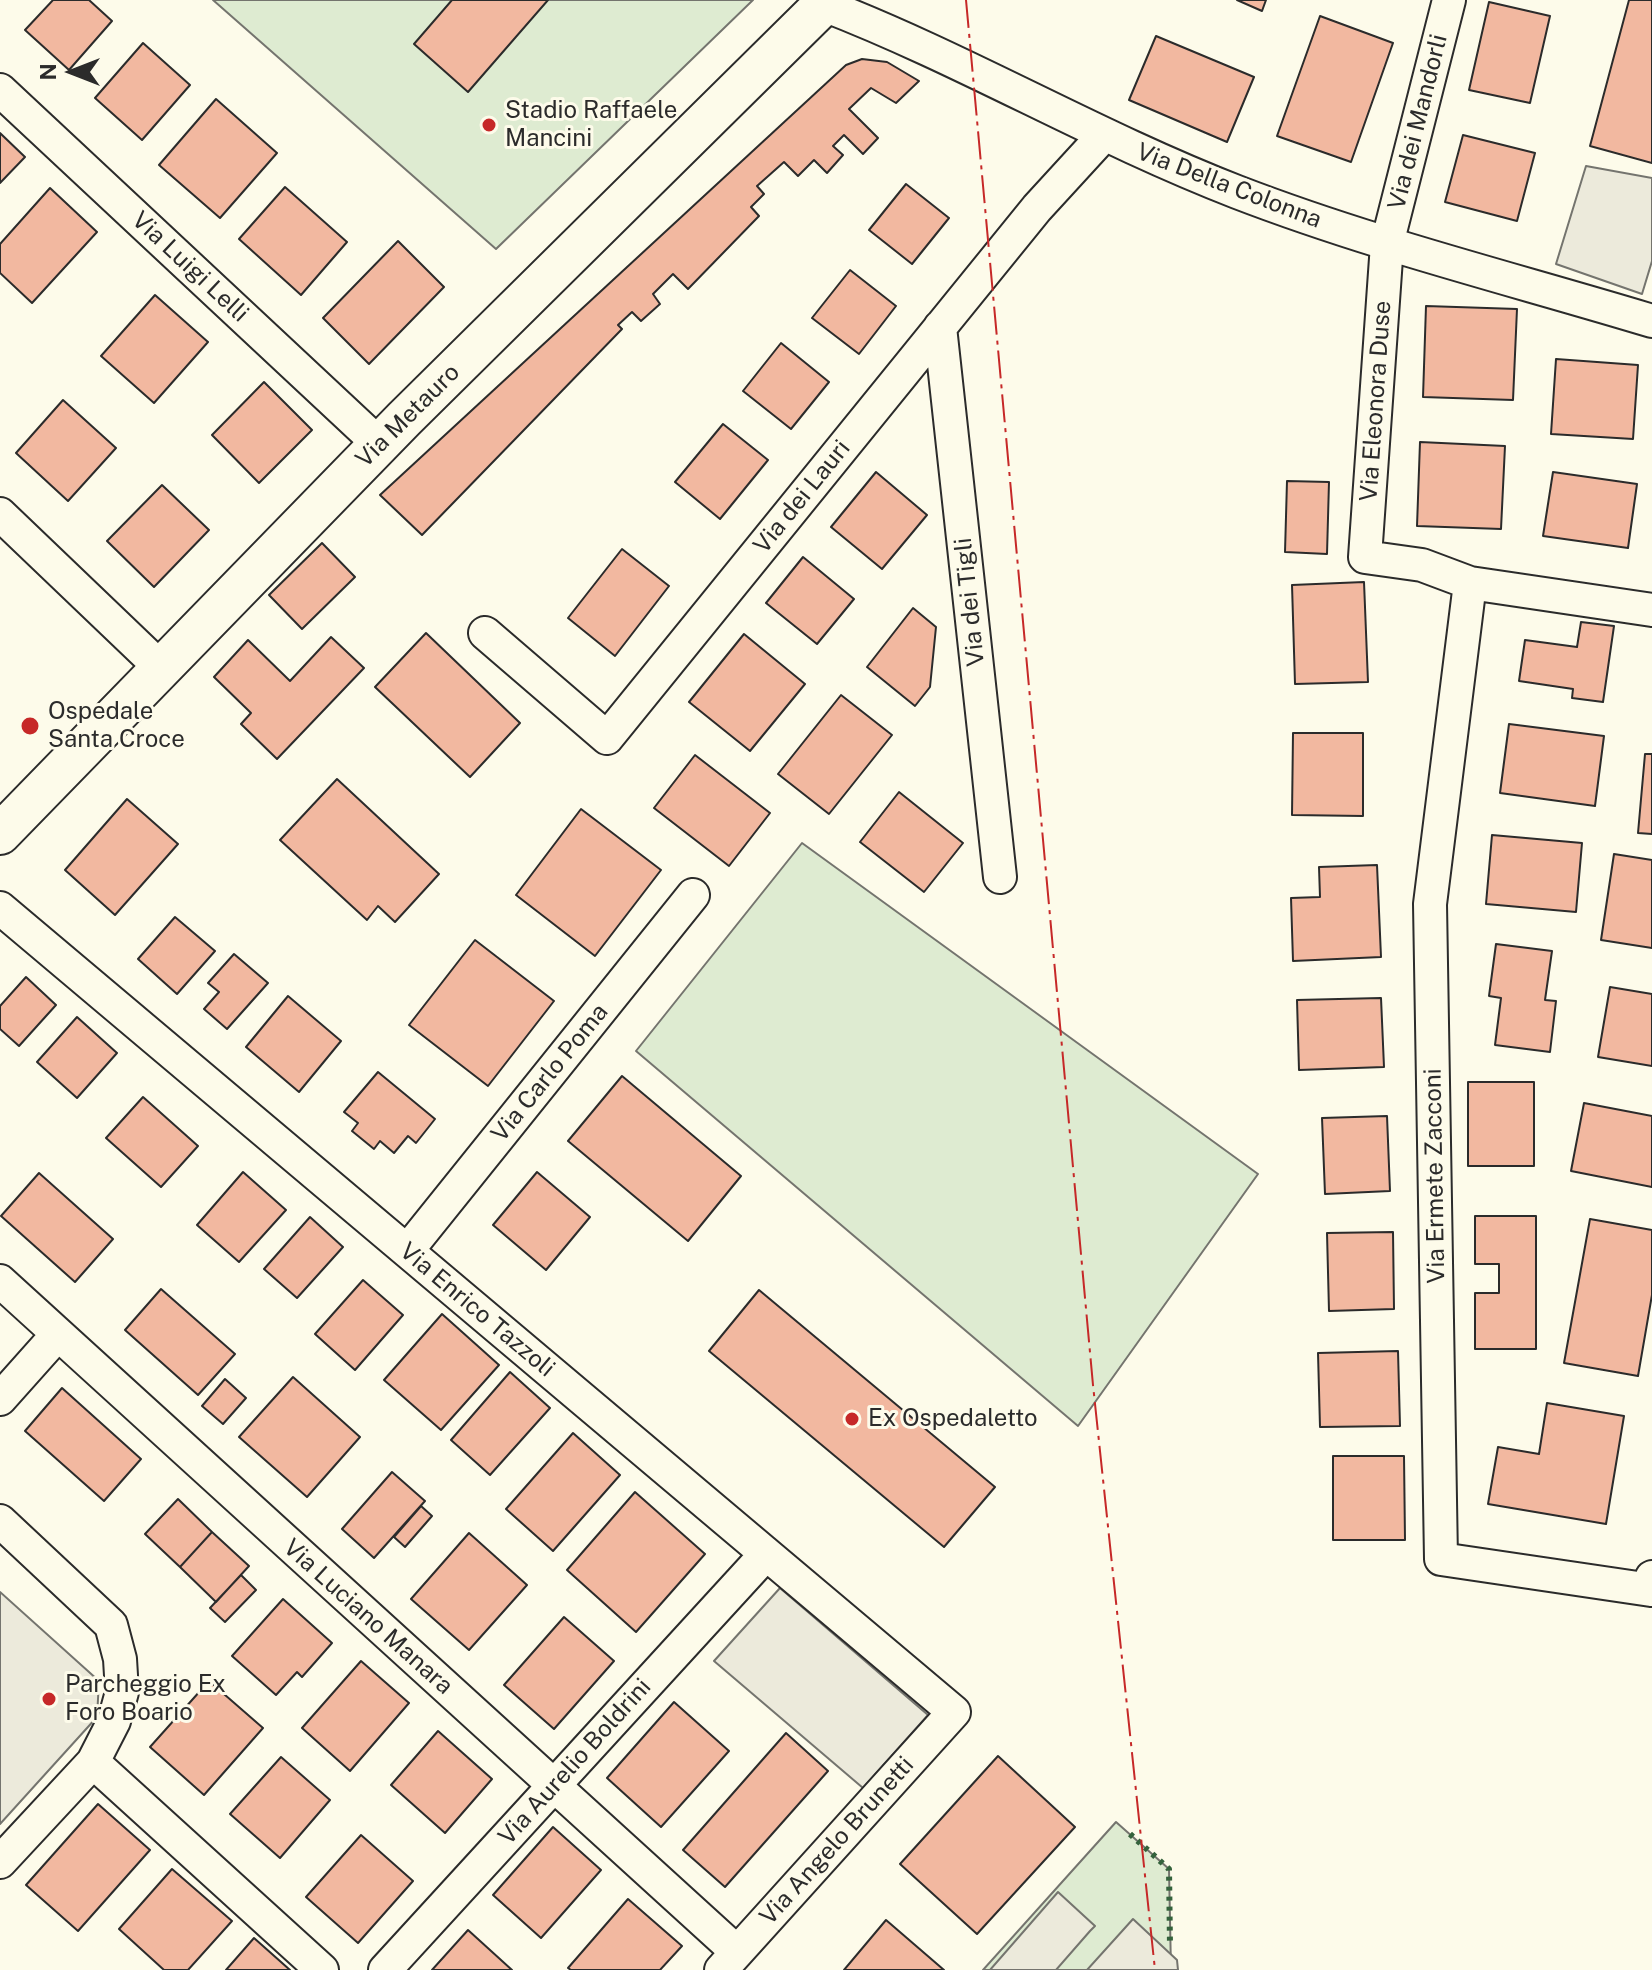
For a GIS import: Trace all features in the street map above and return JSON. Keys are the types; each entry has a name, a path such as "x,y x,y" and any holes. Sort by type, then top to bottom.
{"street":[{"name":"Via dei Mandorli","path":"1387,244 1449,0"},
{"name":"Via Della Colonna","path":"826,2 1103,136 1237,192 1387,244 1652,321"},
{"name":"Via Metauro","path":"0,834 163,670 379,444 739,84 826,2"},
{"name":"Via Luigi Lelli","path":"0,90 379,444"},
{"name":"Via dei Lauri","path":"485,633 607,738 1037,208 1103,136"},
{"name":"Via Eleonora Duse","path":"1387,244 1365,557 1422,565 1470,583"},
{"name":"Via dei Tigli","path":"940,327 1000,877"},
{"path":"0,514 163,670"},
{"path":"1470,583 1652,610"},
{"name":"Via Ermete Zacconi","path":"1470,583 1430,904 1441,1559 1651,1583"},
{"name":"Via Carlo Poma","path":"407,1251 693,895"},
{"name":"Via Enrico Tazzoli","path":"0,908 954,1712"},
{"name":"Via Luciano Manara","path":"0,1281 554,1785 729,1961"},
{"path":"0,1399 58,1334"},
{"path":"0,1521 111,1625 120,1659 122,1692 114,1721 93,1762 0,1862"},
{"name":"Via Aurelio Boldrini","path":"385,1970 766,1554"},
{"name":"Via Angelo Brunetti","path":"729,1961 954,1712"},
{"path":"93,1762 322,1970"}],"green space":[{"name":"Stadio Raffaele Mancini","path":"213,0 753,0 496,249"},
{"path":"802,843 1258,1174 1078,1426 636,1051"},
{"path":"1116,1822 1169,1869 1171,1970 983,1970"}],"shaded area":[{"path":"1586,166 1652,178 1652,261 1642,294 1556,264"},
{"path":"780,1588 928,1715 863,1788 714,1661"},
{"name":"Parcheggio Ex Foro Boario","path":"0,1592 99,1681 97,1717 0,1824"},
{"path":"1058,1892 1095,1926 1056,1970 990,1970"},
{"path":"1133,1919 1177,1960 1178,1970 1087,1970"}],"building":[{"path":"53,0 89,0 112,21 69,70 25,30"},
{"path":"452,0 548,0 468,92 414,44"},
{"path":"1237,0 1266,0 1262,11"},
{"path":"1629,0 1652,0 1652,163 1590,146"},
{"path":"1489,2 1550,16 1530,103 1469,90"},
{"path":"1320,16 1393,43 1351,162 1277,136"},
{"path":"1156,36 1254,77 1227,142 1129,100"},
{"path":"143,43 190,85 142,140 95,98"},
{"path":"862,59 887,62 919,81 896,103 871,88 849,109 878,138 863,154 844,135 833,146 843,155 827,173 814,160 798,176 784,162 757,186 764,194 751,207 759,216 688,289 673,274 653,294 660,304 641,321 632,312 618,325 622,329 422,535 380,495 846,65"},
{"path":"216,99 277,153 220,218 159,165"},
{"path":"0,133 25,157 0,183"},
{"path":"1463,135 1535,153 1517,221 1445,202"},
{"path":"906,184 949,218 912,264 869,230"},
{"path":"285,187 347,242 301,295 239,239"},
{"path":"50,188 97,232 32,303 0,273 0,244"},
{"path":"398,241 444,287 369,364 323,318"},
{"path":"850,270 896,306 859,354 812,318"},
{"path":"155,295 208,342 154,403 101,356"},
{"path":"1426,306 1517,309 1513,400 1423,397"},
{"path":"781,343 829,382 791,429 743,391"},
{"path":"1556,359 1638,365 1633,439 1551,434"},
{"path":"264,382 312,430 259,483 212,435"},
{"path":"63,400 116,448 68,501 16,453"},
{"path":"723,424 768,460 720,519 675,482"},
{"path":"1420,442 1505,446 1501,529 1417,526"},
{"path":"876,472 927,515 882,569 831,527"},
{"path":"1553,472 1637,484 1628,548 1543,536"},
{"path":"1287,481 1329,482 1327,554 1285,552"},
{"path":"162,485 209,530 154,587 107,541"},
{"path":"322,543 355,577 302,629 269,595"},
{"path":"622,549 669,586 615,656 568,618"},
{"path":"803,557 854,599 817,644 766,603"},
{"path":"1364,582 1368,682 1295,684 1292,585"},
{"path":"913,608 936,627 930,687 915,706 867,667"},
{"path":"1581,622 1614,626 1603,702 1572,698 1573,689 1519,681 1525,640 1577,647"},
{"path":"426,633 520,723 470,777 375,687"},
{"path":"744,634 805,684 750,751 689,702"},
{"path":"331,637 364,668 277,759 241,724 251,713 214,677 248,640 290,681"},
{"path":"841,695 892,735 829,814 778,774"},
{"path":"1509,724 1604,736 1595,806 1500,793"},
{"path":"1293,733 1363,733 1363,816 1292,815"},
{"path":"1645,754 1652,754 1652,834 1638,833"},
{"path":"695,755 770,813 729,866 654,808"},
{"path":"337,779 439,874 395,922 378,906 367,920 280,840"},
{"path":"899,792 963,843 924,892 860,842"},
{"path":"127,799 178,844 115,915 65,870"},
{"path":"581,809 661,870 595,956 516,895"},
{"path":"1492,835 1582,843 1576,912 1486,904"},
{"path":"1614,854 1652,860 1652,948 1601,940"},
{"path":"1377,865 1381,957 1293,961 1291,898 1320,897 1319,867"},
{"path":"175,917 215,951 177,994 138,959"},
{"path":"475,940 554,1001 488,1086 409,1025"},
{"path":"1496,944 1552,951 1545,1000 1556,1001 1550,1052 1495,1045 1501,998 1489,996"},
{"path":"234,954 268,983 227,1029 204,1009 219,992 208,983"},
{"path":"26,977 56,1005 19,1046 0,1029 0,1006"},
{"path":"1610,987 1652,994 1652,1066 1598,1057"},
{"path":"288,996 341,1041 299,1092 246,1047"},
{"path":"1381,998 1384,1067 1299,1070 1297,1000"},
{"path":"77,1017 117,1053 77,1098 37,1062"},
{"path":"378,1072 435,1119 416,1143 408,1136 394,1153 380,1141 374,1149 352,1131 358,1123 344,1112"},
{"path":"622,1076 741,1176 688,1241 568,1141"},
{"path":"1468,1082 1534,1082 1534,1166 1468,1166"},
{"path":"143,1097 198,1146 161,1187 106,1138"},
{"path":"1584,1103 1652,1116 1652,1187 1571,1171"},
{"path":"1387,1116 1390,1191 1325,1194 1322,1118"},
{"path":"243,1172 286,1210 239,1262 197,1225"},
{"path":"537,1172 590,1217 546,1270 493,1225"},
{"path":"39,1173 113,1239 75,1282 1,1216"},
{"path":"1475,1216 1536,1216 1536,1349 1475,1349 1475,1293 1499,1293 1499,1264 1475,1264"},
{"path":"310,1217 343,1247 297,1298 264,1269"},
{"path":"1590,1219 1652,1230 1652,1295 1638,1376 1564,1363"},
{"path":"1393,1232 1394,1309 1329,1311 1327,1233"},
{"path":"363,1280 403,1315 355,1370 315,1334"},
{"path":"161,1289 235,1354 198,1395 125,1330"},
{"name":"Ex Ospedaletto","path":"759,1290 995,1487 944,1547 709,1351"},
{"path":"442,1314 499,1365 441,1430 384,1380"},
{"path":"1398,1351 1400,1426 1320,1427 1318,1353"},
{"path":"510,1372 550,1408 490,1475 451,1440"},
{"path":"293,1377 360,1437 307,1497 239,1437"},
{"path":"225,1379 246,1398 223,1424 202,1406"},
{"path":"62,1388 141,1459 104,1501 25,1431"},
{"path":"1547,1403 1624,1416 1606,1524 1488,1504 1498,1447 1539,1454"},
{"path":"573,1433 620,1475 553,1551 506,1509"},
{"path":"1333,1456 1404,1456 1405,1540 1333,1540"},
{"path":"392,1472 425,1501 374,1558 342,1529"},
{"path":"635,1492 705,1554 636,1632 567,1570"},
{"path":"178,1499 212,1532 180,1567 145,1534"},
{"path":"421,1506 432,1516 405,1547 394,1537"},
{"path":"212,1532 249,1566 216,1602 180,1567"},
{"path":"469,1533 527,1585 469,1650 411,1599"},
{"path":"241,1575 256,1590 225,1622 210,1608"},
{"path":"283,1599 332,1643 302,1677 297,1672 276,1695 232,1656"},
{"path":"564,1617 614,1661 554,1729 504,1685"},
{"path":"361,1661 409,1703 350,1771 302,1728"},
{"path":"209,1681 263,1728 204,1795 150,1747"},
{"path":"674,1702 729,1751 661,1827 607,1778"},
{"path":"438,1731 492,1779 445,1833 391,1785"},
{"path":"786,1733 828,1771 725,1887 683,1850"},
{"path":"998,1756 1075,1827 977,1934 900,1864"},
{"path":"281,1757 330,1800 280,1858 230,1814"},
{"path":"98,1804 150,1850 78,1931 26,1885"},
{"path":"553,1827 601,1870 541,1938 493,1895"},
{"path":"361,1835 413,1881 358,1943 306,1897"},
{"path":"172,1869 232,1921 188,1970 164,1970 119,1929"},
{"path":"628,1899 682,1946 660,1970 568,1968"},
{"path":"886,1920 944,1970 844,1970"},
{"path":"468,1930 512,1970 432,1970"},
{"path":"254,1938 290,1970 226,1970"}],"hedge":[{"path":"1130,1834 1169,1869 1170,1946"}],"power":[{"path":"966,0 1093,1385 1155,1970"}],"place":[{"name":"Stadio Raffaele Mancini","path":"489,125"},
{"name":"Ospedale Santa Croce","path":"30,726"},
{"name":"Ex Ospedaletto","path":"852,1419"},
{"name":"Parcheggio Ex Foro Boario","path":"49,1699"}]}
